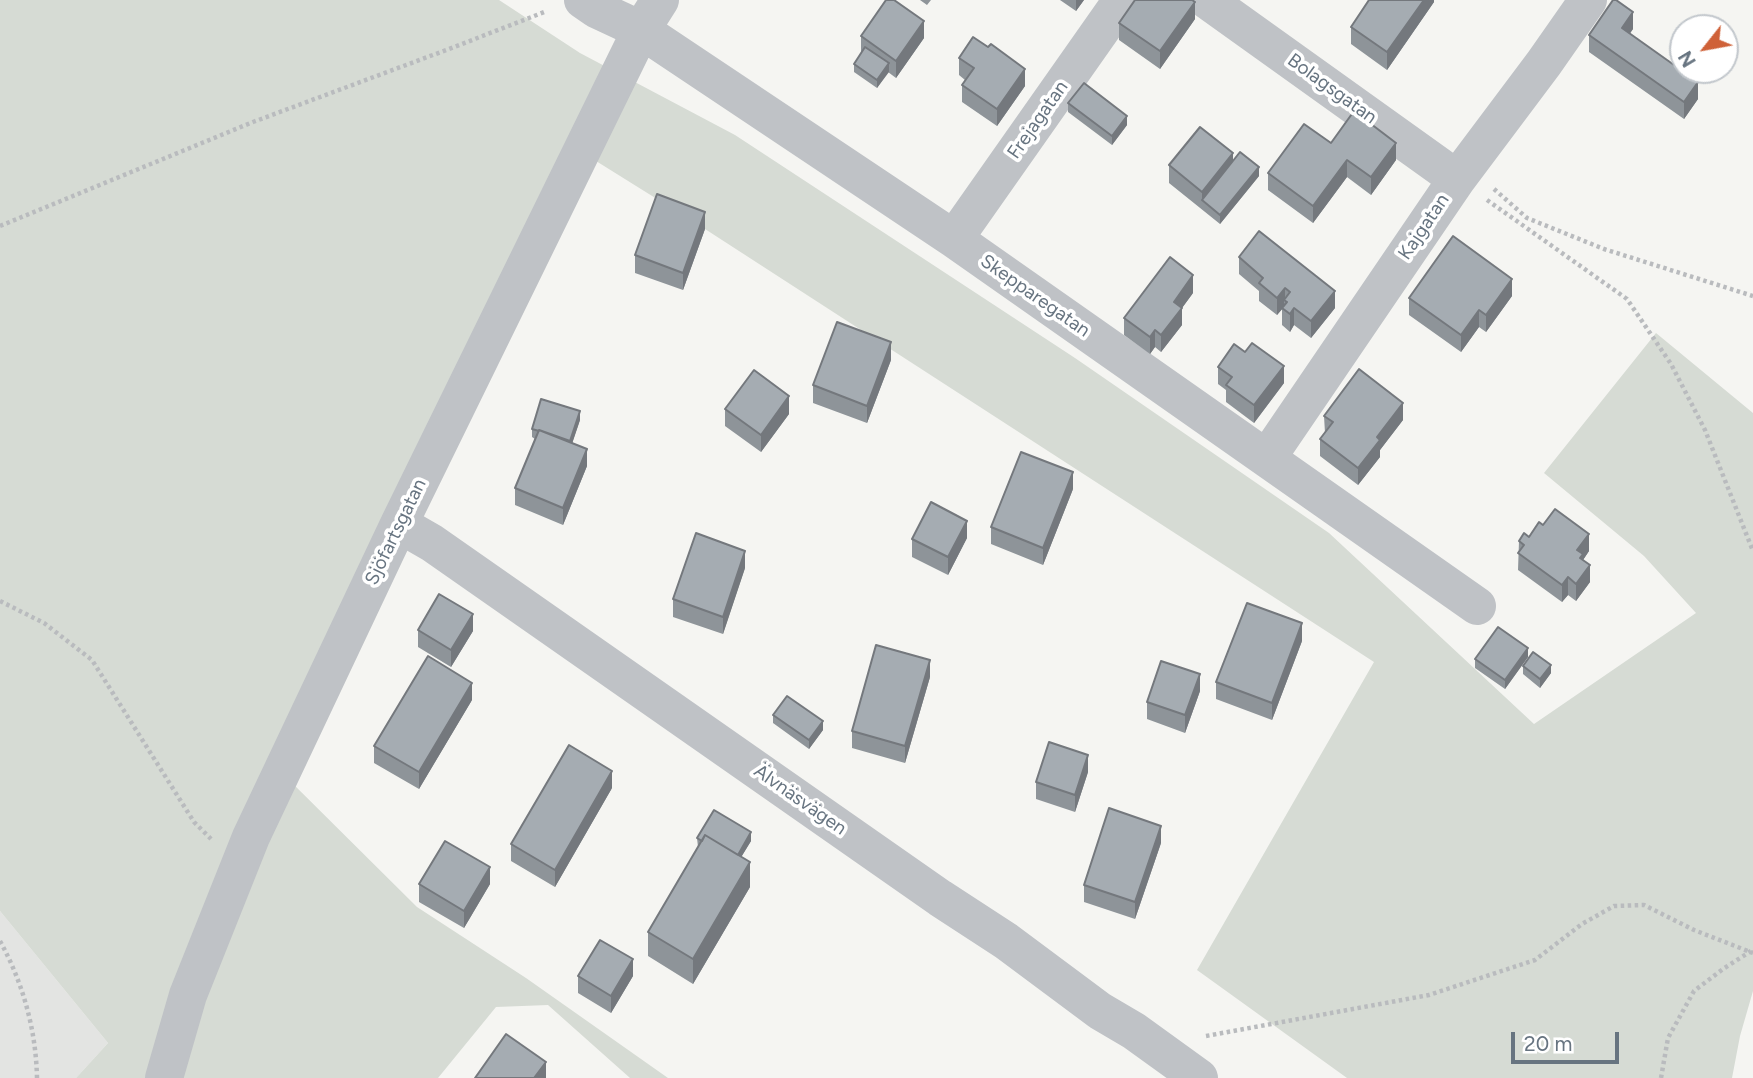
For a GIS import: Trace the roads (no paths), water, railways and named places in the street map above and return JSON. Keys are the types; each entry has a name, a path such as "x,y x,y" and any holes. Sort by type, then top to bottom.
{"street":[{"name":"Frejagatan","path":"954,239 1122,0"},
{"name":"Bolagsgatan","path":"1208,0 1473,181"},
{"name":"Kajgatan","path":"1267,458 1473,181 1544,63 1588,0"},
{"name":"Skepparegatan","path":"566,5 650,15 954,239 1477,606"},
{"name":"Sjöfartsgatan","path":"164,1078 188,996 251,837 399,524 650,15"},
{"name":"Älvnäsvägen","path":"399,524 432,543 1199,1078"}]}
